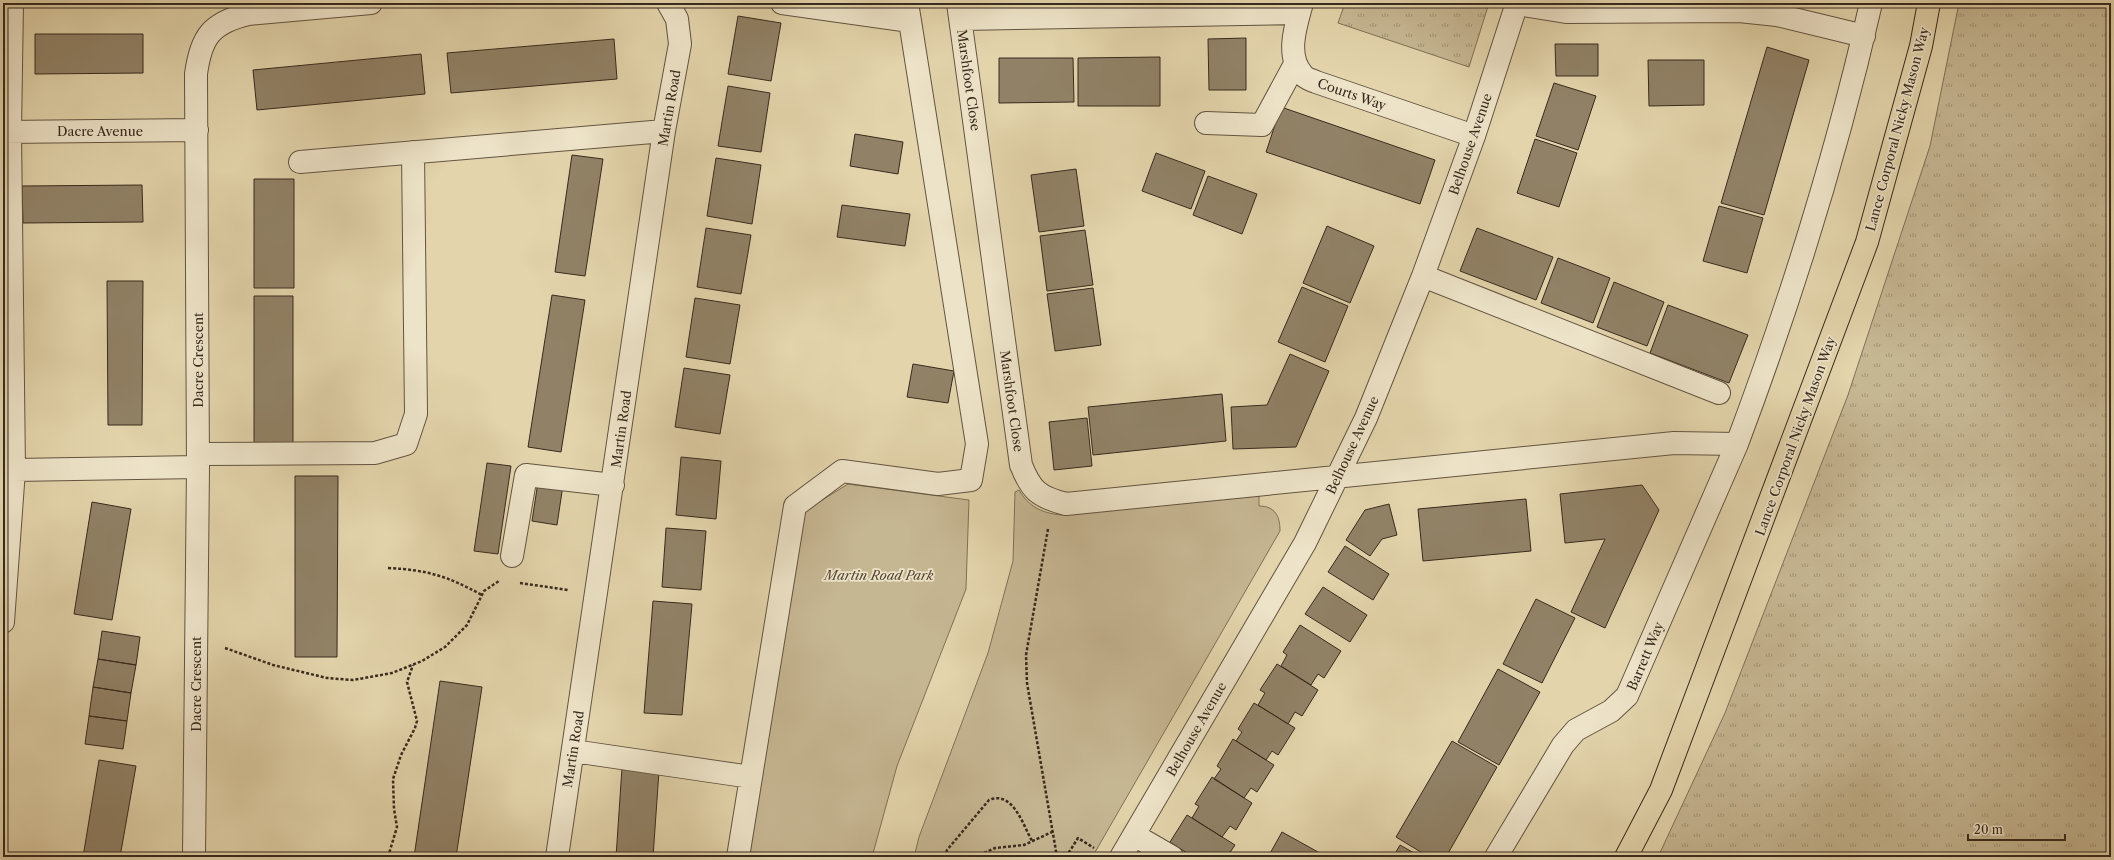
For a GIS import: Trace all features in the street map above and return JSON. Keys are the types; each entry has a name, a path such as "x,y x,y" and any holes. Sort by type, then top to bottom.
{"main road":[{"name":"Lance Corporal Nicky Mason Way","path":"1626,857 1661,790 1866,242 1921,46 1929,3"}],"street":[{"path":"3,622 14,470 7,132 12,3"},
{"name":"Dacre Crescent","path":"194,857 198,460 196,74 199,51 209,33 229,18 248,14 371,3"},
{"name":"Martin Road","path":"557,857 597,594 664,131 680,44 677,19 668,3"},
{"path":"738,857 795,506 842,471 938,484 971,480 977,444 909,12 782,3"},
{"path":"1517,3 1566,12 1740,11 1770,14 1864,36"},
{"name":"Belhouse Avenue","path":"1121,857 1305,543 1366,418 1423,276 1474,136 1517,3"},
{"name":"Barrett Way","path":"1496,857 1563,745 1576,730 1611,711 1627,696 1737,444 1806,246 1847,105 1871,3"},
{"path":"960,11 1300,8 1292,45 1295,64 1262,125 1206,123"},
{"name":"Marshfoot Close","path":"960,11 1021,465 1028,483 1040,495 1052,501 1066,504 1674,443 1737,444"},
{"name":"Courts Way","path":"1295,64 1303,76 1316,82 1474,136"},
{"name":"Dacre Avenue","path":"7,132 197,130"},
{"path":"300,162 664,131"},
{"path":"14,470 198,460 375,453 406,444 416,414 413,152"},
{"path":"1423,276 1718,393"},
{"path":"512,556 526,475 613,485"},
{"path":"573,751 751,777"},
{"path":"1134,835 1172,857"}],"path":[{"path":"1052,501 1026,655 1027,683 1056,857"},
{"path":"388,568 430,572 455,580 482,595"},
{"path":"196,637 273,665 327,678 353,680 392,673 414,665 445,648 467,625 484,591 498,581 505,581"},
{"path":"512,582 597,594"},
{"path":"388,857 397,827 394,809 393,779 401,755 417,721 407,682 414,665"},
{"path":"946,857 947,850 989,800 994,798 1006,800 1012,804 1032,841"},
{"path":"975,857 995,848 1024,845 1052,832"},
{"path":"1066,857 1078,838 1100,852"}],"green space":[{"path":"1345,3 1489,3 1469,67 1338,23"},
{"path":"1959,3 2111,3 2111,857 1658,857 1725,713 1848,395 1930,146"},
{"name":"Martin Road Park","path":"848,484 969,500 966,589 897,766 872,857 745,857 803,512"},
{"path":"1019,490 1027,501 1042,511 1061,515 1259,496 1259,506 1264,506 1273,510 1278,516 1280,531 1094,854 1098,857 914,857 919,837 988,653 1013,561 1015,492"}],"building":[{"path":"738,16 781,23 771,81 728,74"},
{"path":"35,34 143,34 143,73 35,74"},
{"path":"1246,38 1246,90 1209,90 1208,39"},
{"path":"614,39 617,79 451,93 447,53"},
{"path":"1555,44 1598,44 1598,76 1556,76"},
{"path":"1767,47 1809,60 1764,215 1721,203"},
{"path":"421,54 425,94 257,110 253,70"},
{"path":"1160,57 1160,106 1078,106 1078,58"},
{"path":"999,58 1073,58 1074,102 999,103"},
{"path":"1648,60 1704,60 1704,105 1649,106"},
{"path":"1554,83 1596,96 1578,150 1536,136"},
{"path":"728,86 770,93 761,152 718,146"},
{"path":"1281,107 1435,160 1420,204 1266,152"},
{"path":"855,134 903,142 898,174 850,166"},
{"path":"1535,139 1577,153 1559,207 1517,193"},
{"path":"1156,153 1205,171 1191,209 1142,191"},
{"path":"572,155 603,159 585,276 555,272"},
{"path":"716,158 761,165 752,224 707,216"},
{"path":"1076,169 1084,226 1039,232 1031,175"},
{"path":"1208,176 1257,194 1242,234 1193,215"},
{"path":"254,179 294,179 294,288 254,288"},
{"path":"142,185 143,222 23,223 22,186"},
{"path":"842,205 910,214 905,246 837,237"},
{"path":"1719,206 1763,218 1747,273 1703,261"},
{"path":"1327,226 1374,246 1350,303 1303,283"},
{"path":"706,228 751,235 741,294 697,287"},
{"path":"1477,228 1553,257 1536,300 1460,271"},
{"path":"1085,230 1093,285 1047,291 1040,236"},
{"path":"1558,258 1610,278 1593,323 1541,303"},
{"path":"107,281 143,281 142,425 108,425"},
{"path":"1614,282 1664,302 1647,346 1597,327"},
{"path":"1302,287 1348,306 1325,362 1278,342"},
{"path":"1093,288 1101,345 1055,351 1047,294"},
{"path":"552,295 585,300 561,452 528,447"},
{"path":"254,296 293,296 293,446 254,446"},
{"path":"695,298 740,305 730,364 686,357"},
{"path":"1668,305 1748,335 1729,383 1650,353"},
{"path":"1290,354 1329,371 1296,447 1233,449 1231,407 1267,405"},
{"path":"913,364 954,371 948,403 907,397"},
{"path":"684,368 730,375 720,434 675,427"},
{"path":"1222,394 1226,441 1093,455 1088,407"},
{"path":"1087,418 1092,466 1054,470 1049,422"},
{"path":"681,457 721,461 716,519 676,515"},
{"path":"487,463 511,466 498,554 474,551"},
{"path":"295,476 338,476 337,657 295,657"},
{"path":"538,482 563,485 557,525 532,521"},
{"path":"1642,485 1659,510 1605,628 1571,612 1605,539 1565,543 1560,494"},
{"path":"1526,499 1531,551 1423,561 1418,509"},
{"path":"92,502 131,509 112,620 74,614"},
{"path":"1389,504 1397,535 1382,539 1370,556 1346,540 1365,510"},
{"path":"666,528 706,531 701,590 662,587"},
{"path":"1345,546 1389,574 1373,600 1328,572"},
{"path":"1323,587 1367,615 1350,642 1305,614"},
{"path":"1536,599 1575,618 1542,683 1503,664"},
{"path":"653,601 692,604 682,715 644,713"},
{"path":"1300,625 1341,651 1324,678 1318,674 1311,685 1281,666 1287,655 1283,652"},
{"path":"102,631 140,637 136,665 98,659"},
{"path":"98,659 136,665 131,693 93,687"},
{"path":"1277,664 1318,690 1302,716 1295,712 1288,724 1258,705 1265,693 1260,690"},
{"path":"1498,669 1540,692 1499,765 1458,742"},
{"path":"440,681 482,687 456,857 414,857"},
{"path":"93,687 131,693 127,721 89,716"},
{"path":"1254,703 1295,728 1278,755 1272,751 1266,760 1236,741 1242,732 1238,729"},
{"path":"89,716 127,721 123,749 85,744"},
{"path":"1233,739 1274,765 1257,792 1251,788 1244,798 1214,779 1221,769 1217,766"},
{"path":"1452,741 1497,767 1446,857 1429,857 1396,837"},
{"path":"99,760 136,766 120,857 83,857"},
{"path":"622,768 659,771 653,857 616,857"},
{"path":"1212,777 1252,803 1236,830 1230,826 1222,837 1192,818 1199,806 1195,804"},
{"path":"1187,815 1235,845 1227,857 1193,857 1170,842"},
{"path":"1282,832 1327,857 1268,857"},
{"path":"1400,845 1421,857 1393,857"}]}
